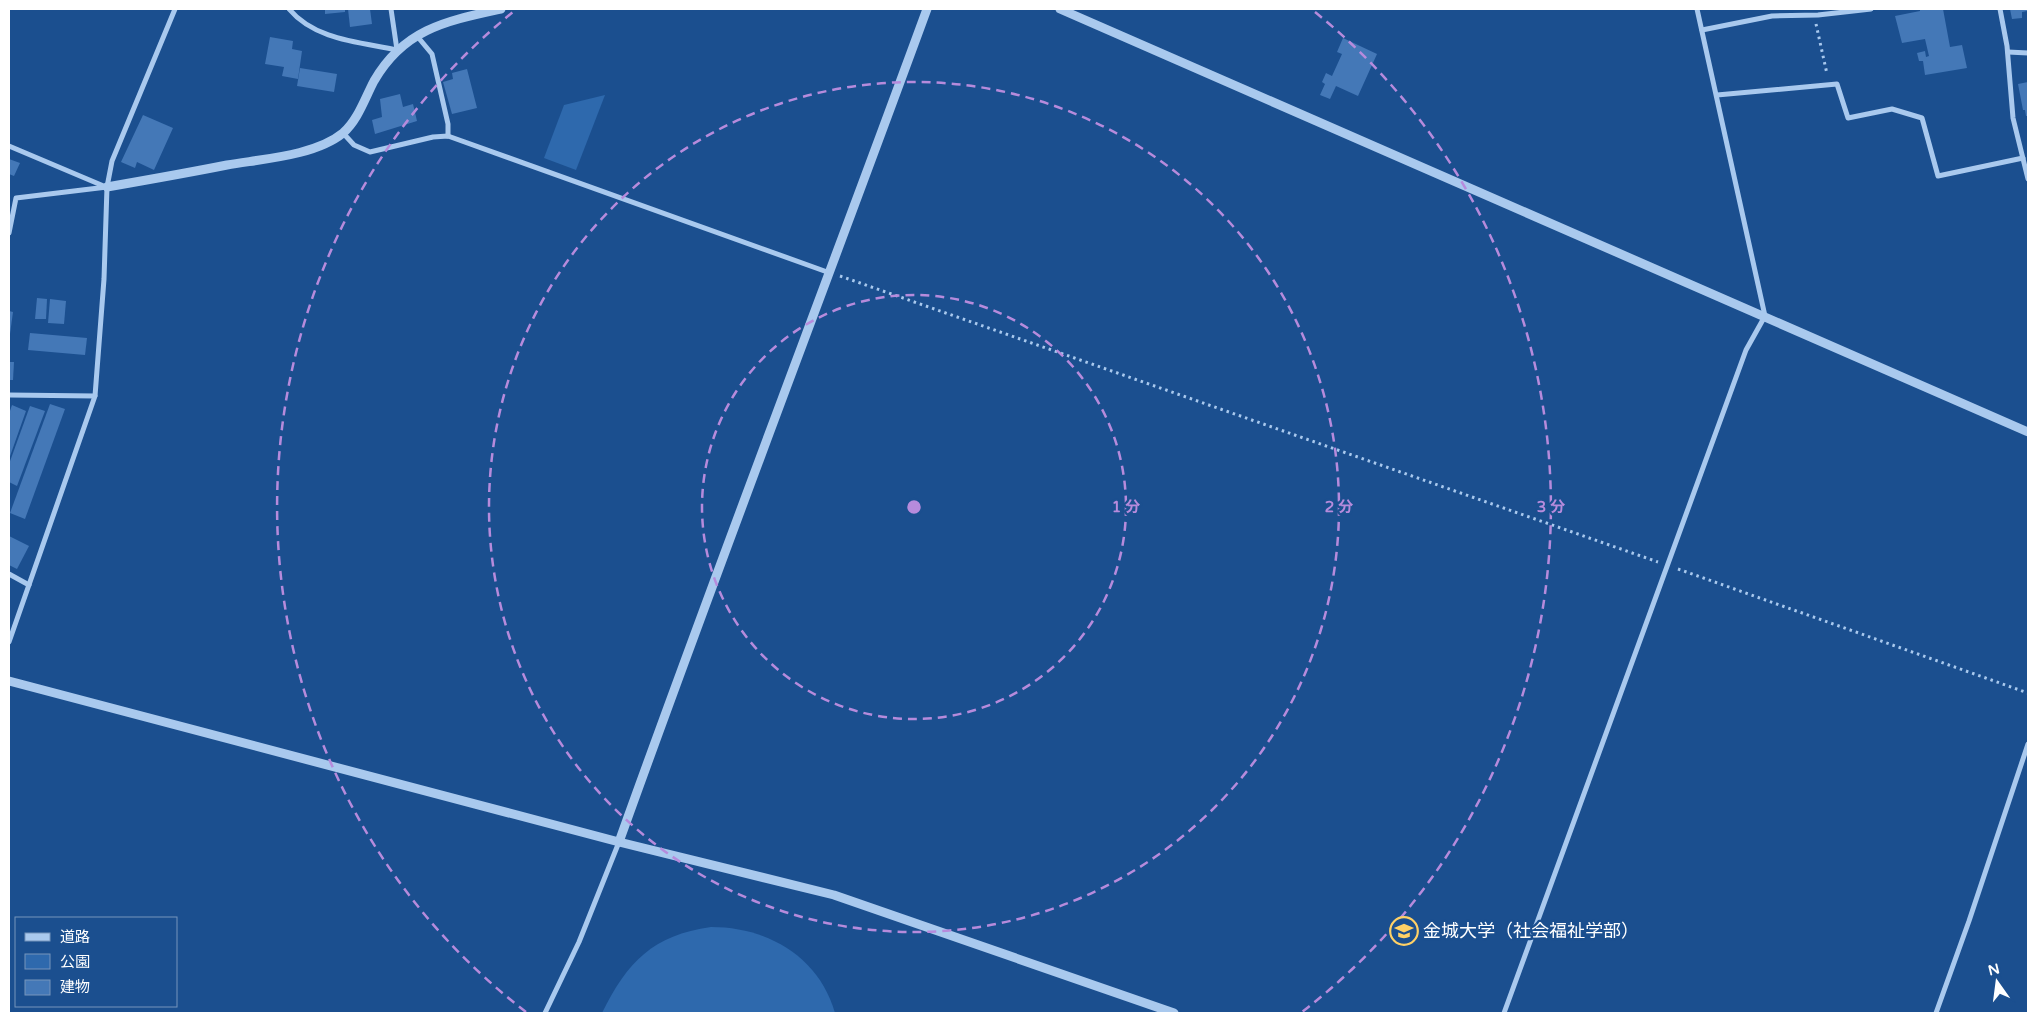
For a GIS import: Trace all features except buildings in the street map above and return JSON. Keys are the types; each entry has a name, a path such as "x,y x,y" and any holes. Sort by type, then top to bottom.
{"street":[{"path":"9,642 95,396 104,279 107,187 112,161 175,9"},
{"path":"288,9 323,34 338,40 355,41 397,50"},
{"path":"391,9 397,50"},
{"path":"9,198 107,187 288,155 319,146 343,133 360,110 383,67 397,50 417,36 447,21 501,9"},
{"path":"545,1013 579,942 619,842 705,603 830,273 927,9"},
{"path":"1060,9 2028,432"},
{"path":"1504,1013 1746,350 1765,316 1698,9"},
{"path":"1702,30 1772,16 1814,15 1871,9"},
{"path":"2000,9 2008,52 2013,118 2028,179"},
{"path":"417,36 432,54 448,124 448,136"},
{"path":"2008,52 2028,53"},
{"path":"1717,95 1837,84 1848,118 1892,109 1922,118 1938,176 2023,158"},
{"path":"343,133 354,145 370,152 432,137 448,136 830,273"},
{"path":"9,146 107,187"},
{"path":"9,233 16,198"},
{"path":"9,395 95,396"},
{"path":"9,574 29,585"},
{"path":"9,681 619,842 834,895 1174,1013"},
{"path":"1936,1013 1969,922 2028,744"}],"path":[{"path":"1814,15 1829,85"},
{"path":"830,273 2028,693"}],"green space":[{"path":"605,95 576,170 544,158 564,105"},
{"path":"711,927 732,928 752,933 771,939 788,949 804,961 817,976 827,993 835,1013 602,1013 621,979 644,954 658,944 673,937"}],"place":[{"name":"金城大学（社会福祉学部）","path":"1404,931"}]}
